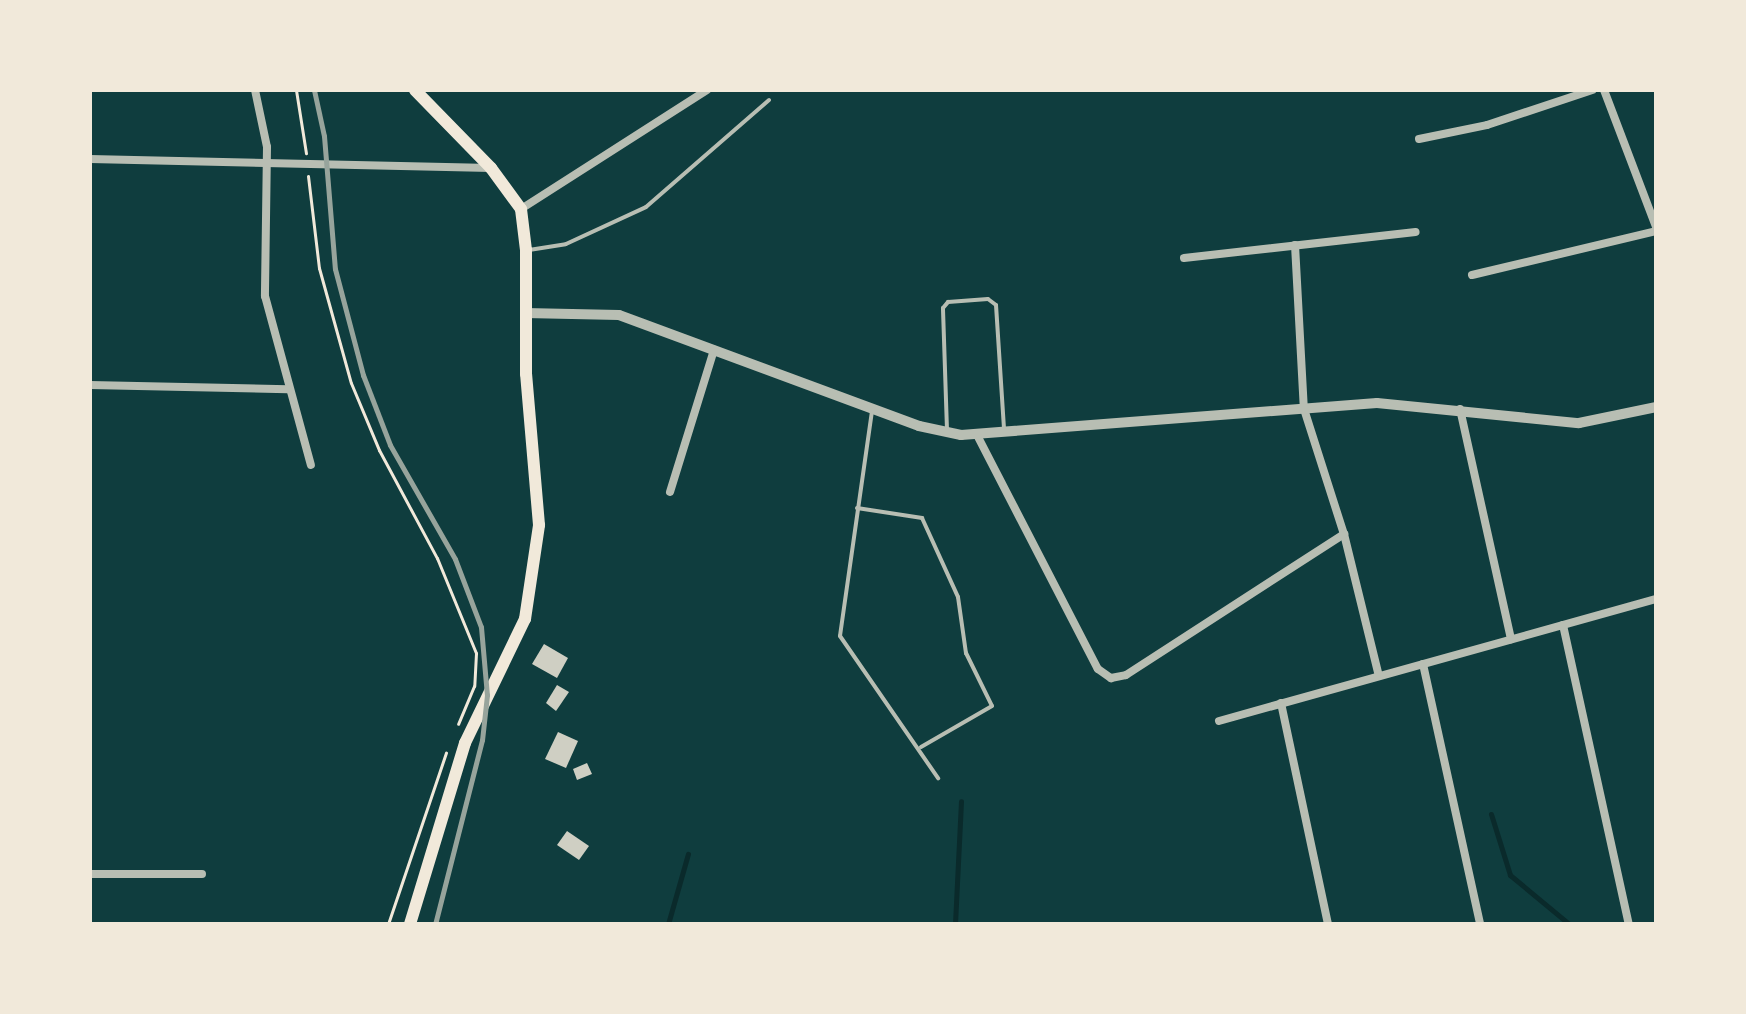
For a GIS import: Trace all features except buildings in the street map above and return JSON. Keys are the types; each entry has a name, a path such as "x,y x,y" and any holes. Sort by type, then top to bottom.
{"main road":[{"path":"410,924 465,743 517,640 530,602 539,495 525,313 526,250 521,209 491,168 415,90"}],"street":[{"path":"255,90 267,163 265,296 311,465"},
{"path":"521,209 707,90"},
{"path":"1419,139 1487,125 1592,90"},
{"path":"1472,275 1656,229 1604,90"},
{"path":"90,159 491,168"},
{"path":"1184,258 1416,232"},
{"path":"1295,245 1304,409 1344,534 1379,676"},
{"path":"525,313 619,315 872,409 947,433 977,435 1398,403 1579,423 1656,407"},
{"path":"670,492 714,350"},
{"path":"90,385 288,389"},
{"path":"1460,409 1511,639"},
{"path":"977,435 1098,669 1111,678 1126,675 1344,534"},
{"path":"1219,721 1656,599"},
{"path":"1563,625 1629,924"},
{"path":"1423,664 1480,924"},
{"path":"1281,703 1328,924"},
{"path":"90,874 202,874"}],"lane":[{"path":"526,250 566,244 646,207 769,100"},
{"path":"947,433 943,308 948,302 988,299 996,305 1004,432"},
{"path":"872,409 840,636 921,747 938,778"},
{"path":"857,508 922,518 958,597 966,653 992,706 921,747"}],"path":[{"path":"296,90 306,155"},
{"path":"308,176 319,268 351,383 379,450 443,571 476,653 474,686 453,736"},
{"path":"388,924 448,750"}],"waterway":[{"path":"955,924 961,801"},
{"path":"1491,814 1510,875 1569,924"},
{"path":"668,924 688,854"}],"railway":[{"path":"314,90 324,136 335,269 363,375 390,445 455,559 481,627 487,695 482,740 435,924"}]}
